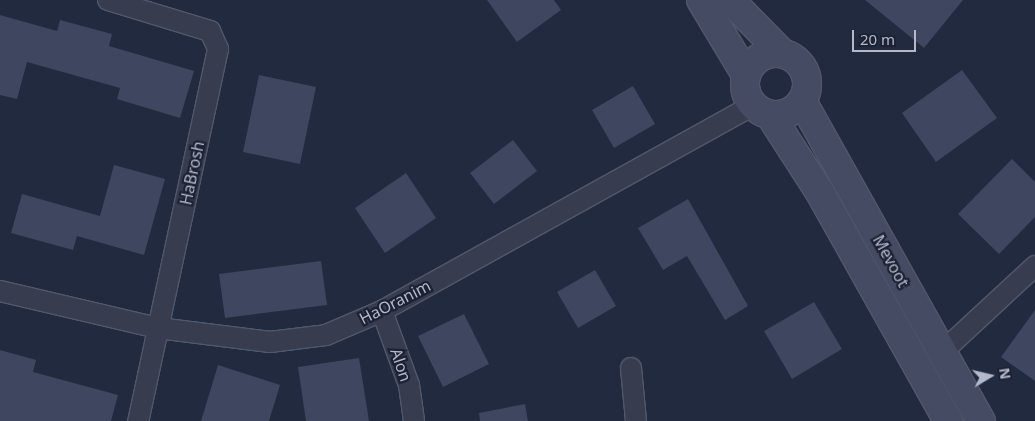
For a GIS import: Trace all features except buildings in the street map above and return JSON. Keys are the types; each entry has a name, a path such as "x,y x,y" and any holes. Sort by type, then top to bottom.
{"street":[{"name":"HaBrosh","path":"108,0 210,31 218,48 138,421"},
{"path":"701,0 746,75"},
{"path":"730,0 782,53 799,63 804,72 807,86 802,101 788,113 761,110 744,86 746,75 750,67 764,55 782,53"},
{"name":"Mevoot","path":"802,101 941,353 981,421"},
{"name":"HaOranim","path":"0,291 158,328 270,342 326,336 382,311 761,110"},
{"name":"Mevoot","path":"761,110 819,191 948,421"},
{"path":"941,353 1035,266"},
{"name":"Alon","path":"382,311 409,385 414,421"},
{"path":"631,368 636,421"}]}
